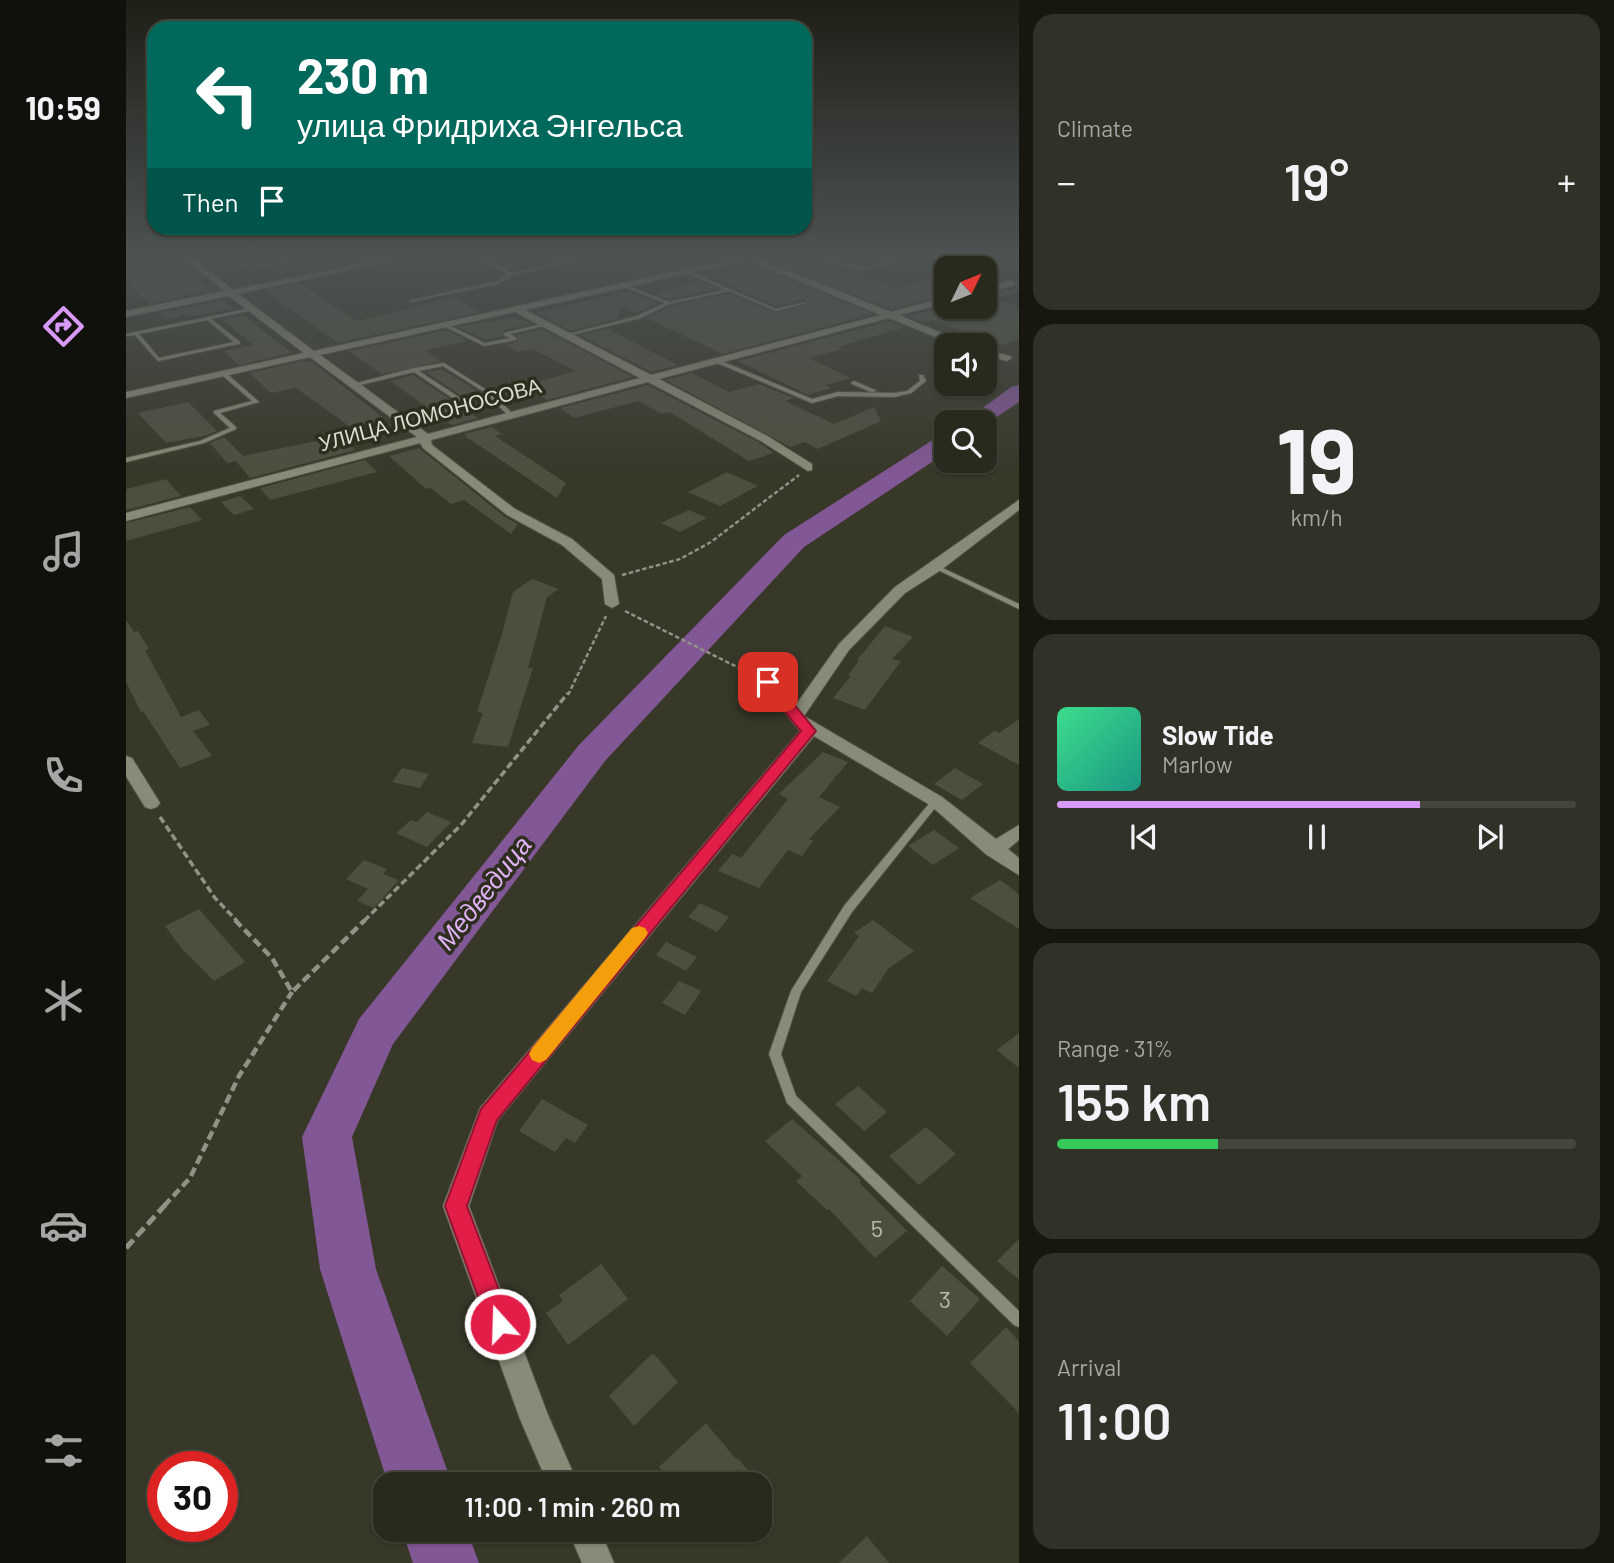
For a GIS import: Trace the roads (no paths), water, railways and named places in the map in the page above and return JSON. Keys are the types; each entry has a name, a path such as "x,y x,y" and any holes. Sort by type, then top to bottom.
{"street":[{"path":"279,329 424,436 427,446 511,512 567,542 609,578 612,604"},
{"path":"126,395 432,329"},
{"path":"555,329 765,439 808,467"},
{"name":"УЛИЦА ЛОМОНОСОВА","path":"126,516 840,329"},
{"path":"997,356 1007,358"},
{"path":"794,717 844,647 900,590 936,567 1019,504"},
{"path":"559,1472 535,1419 456,1206 488,1115 809,731 794,717 768,682"},
{"path":"794,717 936,801 1019,868"},
{"path":"126,762 151,803"},
{"path":"994,850 1019,831"},
{"path":"589,1542 598,1563"}],"lane":[{"path":"126,335 155,329"},
{"path":"136,333 158,360 238,343 221,329"},
{"path":"452,329 484,345 514,339 506,334 526,329"},
{"path":"567,335 591,329"},
{"path":"717,361 812,401 838,394 881,395 908,392 923,382 921,376"},
{"path":"356,384 444,364 488,393 510,414"},
{"path":"414,370 459,400 488,393"},
{"path":"126,460 202,442 234,428 216,412 256,402 225,374"},
{"path":"854,383 881,395"},
{"path":"936,567 1019,607"},
{"path":"936,801 848,909 796,991 775,1054 791,1099 1019,1321"}],"waterway":[{"name":"Медведица","path":"993,410 1019,392"},
{"name":"Медведица","path":"416,1472 348,1269 327,1137 375,1033 592,753 794,541 934,449"},
{"name":"Медведица","path":"439,1542 446,1563"}]}
